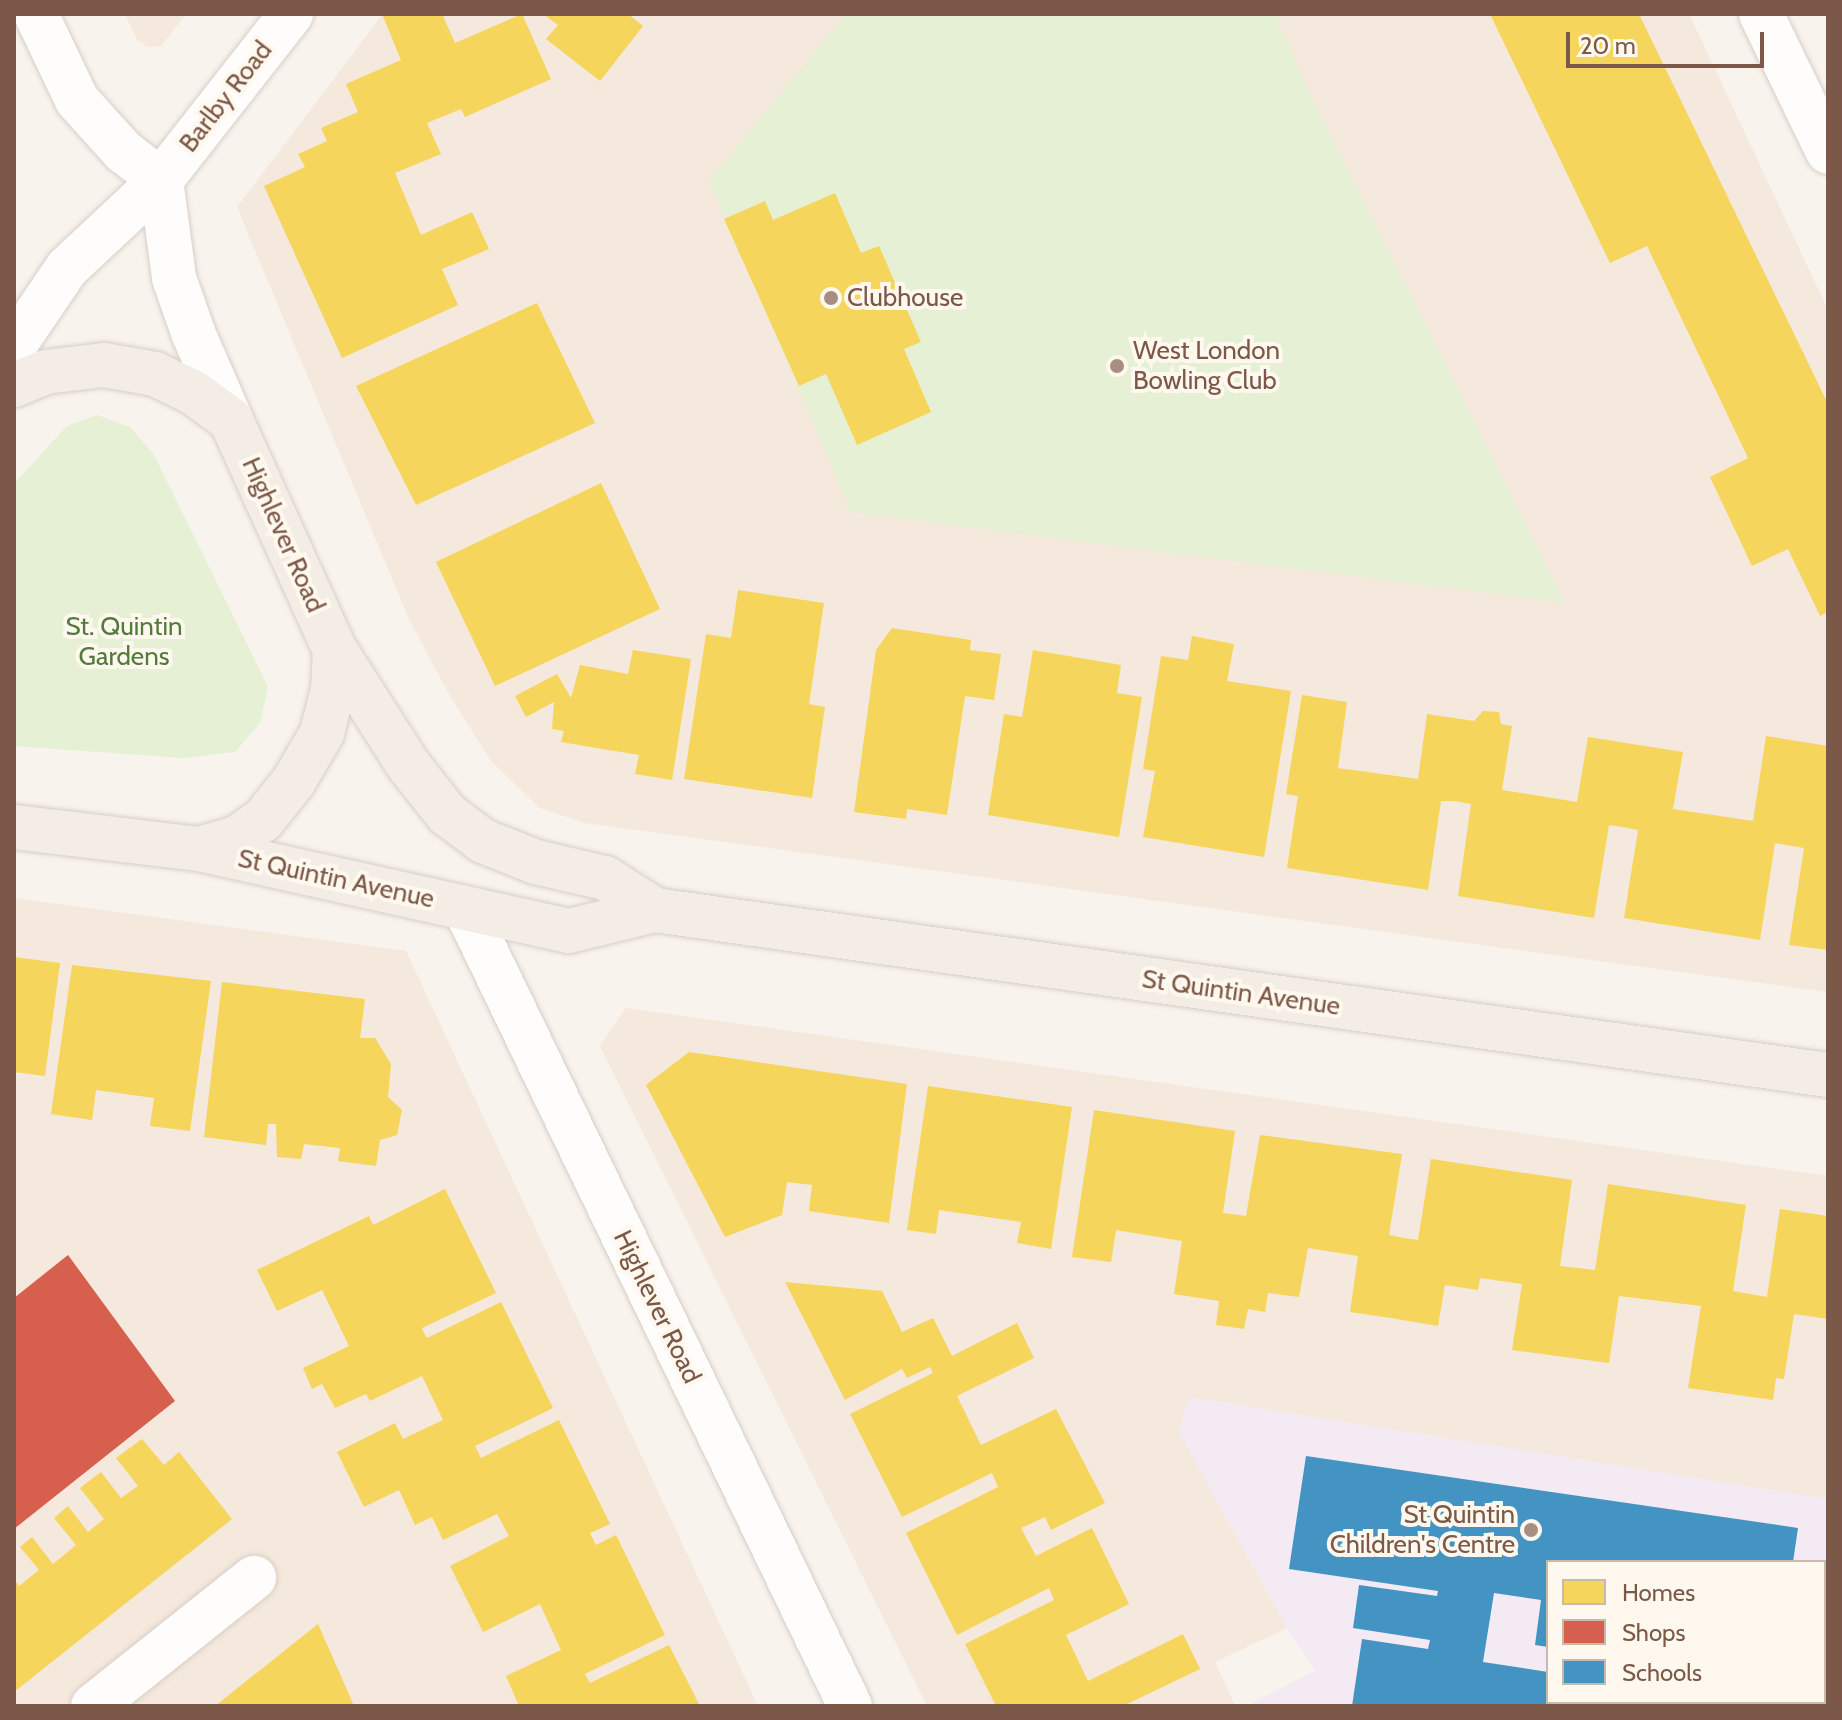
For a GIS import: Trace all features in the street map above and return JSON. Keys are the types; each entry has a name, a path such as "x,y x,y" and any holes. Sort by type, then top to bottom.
{"main road":[{"name":"Highlever Road","path":"14,385 46,372 104,365 155,374 194,393 231,420 335,650 390,737"},
{"name":"Highlever Road","path":"199,849 237,838 263,820 294,781 322,733 333,689 335,650"},
{"name":"St Quintin Avenue","path":"390,737 447,814 483,841 536,862 605,878 655,910"},
{"name":"St Quintin Avenue","path":"14,827 199,849 569,931 655,910 1828,1075"}],"street":[{"path":"14,346 67,268 161,180 124,152 77,100 36,14"},
{"name":"Barlby Road","path":"161,180 291,14"},
{"path":"1761,14 1828,152"},
{"name":"Highlever Road","path":"161,180 174,278 194,335 231,420"},
{"name":"Highlever Road","path":"465,908 850,1706"},
{"path":"93,1706 254,1578"}],"shaded area":[{"path":"125,14 186,14 161,46 147,47 136,38"},
{"path":"383,14 1689,14 1828,310 1828,992 585,823 540,808 491,761 449,694 409,619 237,207"},
{"path":"14,898 406,951 758,1706 14,1706"},
{"path":"626,1008 1828,1176 1828,1499 1179,1432 1287,1628 1215,1662 1235,1706 927,1706 600,1046"},
{"name":"St Quintin Children's Centre","path":"1189,1397 1828,1499 1826,1623 1826,1560 1546,1560 1546,1704 1795,1704 1246,1706 1315,1671 1287,1628 1179,1432"}],"green space":[{"name":"West London Bowling Club","path":"846,14 1275,14 1317,109 1565,603 851,512 709,181"},
{"name":"St. Quintin Gardens","path":"97,415 130,427 154,455 268,687 260,723 235,752 183,758 14,746 14,484 67,426"}],"building: Homes":[{"path":"382,14 442,14 455,43 522,14 551,79 465,117 461,109 427,123 441,154 395,173 421,235 472,212 489,249 442,269 458,305 342,358 264,186 305,167 298,154 327,141 321,128 358,112 346,84 401,60"},
{"path":"543,14 628,14 643,26 600,81 546,39 558,25"},
{"path":"1490,14 1639,14 1828,404 1828,612 1820,616 1788,549 1752,566 1710,477 1748,458 1647,246 1610,263"},
{"name":"Clubhouse","path":"835,193 861,253 879,246 921,342 904,349 931,412 857,445 826,374 799,386 724,219 765,201 773,220"},
{"path":"537,303 595,423 416,505 356,386"},
{"path":"601,483 660,609 495,686 436,562"},
{"path":"738,590 824,603 809,704 825,707 812,798 684,779 706,634 731,638"},
{"path":"892,628 971,640 970,650 1001,654 994,700 965,696 947,815 907,809 906,819 854,812 876,650"},
{"path":"1192,636 1234,644 1227,681 1291,691 1264,857 1143,837 1155,771 1143,769 1161,656 1188,660"},
{"path":"633,650 691,659 672,780 635,774 639,755 561,742 564,731 552,729 554,702 526,717 515,696 557,674 571,698 580,665 628,674"},
{"path":"1033,650 1121,665 1117,693 1142,697 1119,837 988,815 1004,714 1022,717"},
{"path":"1302,695 1347,702 1338,768 1418,779 1427,714 1474,721 1483,711 1499,712 1501,724 1512,726 1502,790 1577,802 1588,737 1683,752 1673,809 1753,821 1766,736 1828,746 1828,950 1789,945 1804,848 1775,843 1760,940 1624,918 1638,830 1609,825 1594,918 1458,896 1471,804 1456,801 1441,801 1428,890 1287,868 1298,796 1286,794"},
{"path":"14,957 60,963 45,1076 14,1072"},
{"path":"72,965 211,981 190,1131 150,1126 154,1098 96,1090 92,1120 51,1114"},
{"path":"222,982 365,999 360,1038 375,1038 391,1064 388,1097 402,1110 397,1135 380,1140 376,1166 338,1161 340,1148 304,1144 301,1159 277,1157 276,1124 268,1124 266,1145 204,1137"},
{"path":"689,1052 907,1084 889,1223 809,1211 812,1185 787,1182 782,1215 725,1237 646,1085"},
{"path":"928,1086 1072,1107 1051,1249 1017,1243 1021,1222 939,1210 936,1234 907,1230"},
{"path":"1094,1110 1235,1131 1223,1213 1246,1216 1260,1135 1402,1154 1389,1235 1404,1238 1418,1240 1431,1159 1572,1180 1560,1266 1595,1270 1608,1184 1746,1205 1733,1291 1767,1297 1780,1209 1828,1216 1828,1319 1794,1314 1784,1379 1776,1378 1773,1400 1688,1388 1701,1306 1619,1296 1609,1363 1512,1350 1522,1284 1480,1278 1478,1290 1445,1285 1438,1326 1350,1312 1358,1256 1308,1248 1299,1297 1268,1293 1265,1312 1248,1309 1244,1329 1216,1325 1219,1301 1174,1294 1182,1241 1116,1230 1111,1262 1072,1257"},
{"path":"445,1189 496,1293 422,1328 425,1335 427,1338 501,1302 553,1408 475,1446 481,1458 559,1420 610,1524 590,1533 596,1545 616,1535 665,1635 585,1674 590,1683 669,1645 700,1706 519,1706 506,1676 561,1650 540,1604 483,1632 450,1566 509,1536 497,1514 443,1540 432,1517 415,1525 399,1490 364,1507 337,1452 395,1423 403,1439 443,1420 422,1376 370,1401 366,1394 335,1408 322,1384 312,1389 303,1368 349,1346 322,1290 277,1311 257,1270 369,1216 373,1225"},
{"path":"785,1282 882,1291 902,1332 933,1318 952,1356 1017,1323 1034,1358 957,1396 981,1445 1056,1409 1105,1503 1051,1530 1045,1517 1021,1528 1036,1556 1092,1528 1129,1604 1066,1635 1088,1681 1183,1634 1200,1669 1123,1706 996,1706 965,1644 1054,1600 1049,1588 957,1635 906,1533 998,1487 992,1473 902,1517 850,1414 933,1373 930,1367 907,1378 902,1369 845,1400"},
{"path":"142,1439 164,1465 179,1452 232,1519 14,1692 14,1579 19,1586 39,1570 20,1547 32,1537 53,1564 76,1545 54,1518 68,1506 88,1532 104,1519 80,1488 101,1472 121,1498 138,1486 116,1458"},
{"path":"318,1624 354,1706 215,1706"}],"building: Shops":[{"path":"68,1255 175,1401 14,1529 14,1298"}],"building: Schools":[{"path":"1306,1456 1798,1528 1793,1560 1546,1560 1546,1647 1535,1645 1541,1600 1494,1593 1483,1662 1546,1672 1548,1706 1352,1706 1362,1639 1428,1649 1430,1640 1353,1628 1359,1585 1437,1596 1438,1591 1289,1569"}],"place":[{"name":"Clubhouse","path":"831,298"},
{"name":"West London Bowling Club","path":"1117,366"},
{"name":"St Quintin Children's Centre","path":"1531,1530"}]}
